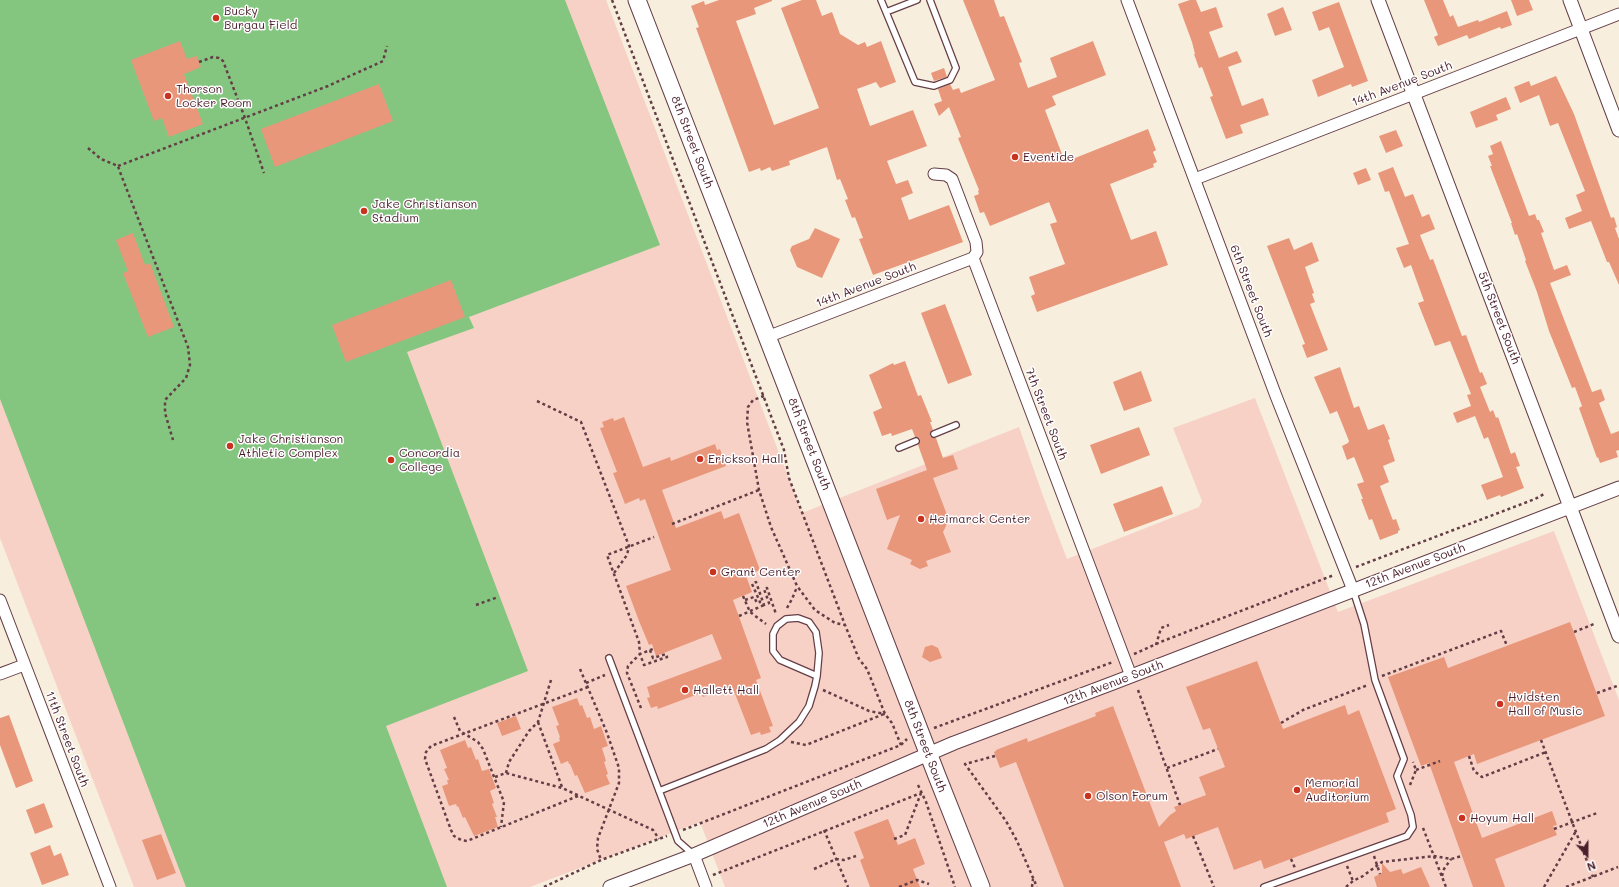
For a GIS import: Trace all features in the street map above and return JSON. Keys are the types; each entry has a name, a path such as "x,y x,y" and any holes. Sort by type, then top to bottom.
{"main road":[{"name":"8th Street South","path":"637,0 929,755 982,887"}],"street":[{"name":"6th Street South","path":"1127,0 1279,403 1353,590"},
{"name":"5th Street South","path":"1378,0 1415,93 1619,636"},
{"path":"1570,0 1619,130"},
{"name":"14th Avenue South","path":"1195,179 1619,14"},
{"name":"7th Street South","path":"934,174 946,175 952,179 976,242 978,252 973,258 1131,676"},
{"name":"14th Avenue South","path":"767,337 973,258"},
{"name":"12th Avenue South","path":"610,887 694,855 954,743 1619,488"},
{"name":"11th Street South","path":"0,600 110,887"},
{"path":"0,674 24,665"},
{"path":"694,855 705,883"}],"lane":[{"path":"880,0 915,82 934,86 950,80 956,68 930,0"},
{"path":"886,12 917,0"},
{"path":"934,434 956,425"},
{"path":"899,448 916,441"},
{"path":"1264,887 1407,836 1412,830 1413,823 1397,776 1404,759 1375,680 1364,624 1353,590"},
{"path":"659,791 766,749 780,740 799,722 809,706 815,686 817,676 819,653 816,632 809,622 798,618 786,619 777,626 773,634 773,651 780,660 817,676"},
{"path":"609,658 678,841 694,855"}],"path":[{"path":"544,887 601,860 675,833 901,745 892,723 884,714 867,669 859,659 845,625 789,478 784,450 764,396 612,0"},
{"path":"88,148 101,159 118,166 328,86 383,61 387,46"},
{"path":"200,62 213,57 219,58 223,61 264,173"},
{"path":"118,166 188,347 190,365 186,378 165,400 165,413 173,440"},
{"path":"764,396 753,400 748,407 747,422 759,490 771,527 797,586 815,610 835,623 845,625"},
{"path":"537,400 581,422 629,546 627,555 614,574"},
{"path":"672,524 759,490"},
{"path":"1366,564 1535,499 1544,494"},
{"path":"640,708 627,673 628,666 640,654 652,650 653,658 666,654 667,657 644,665 640,654 639,642 607,555 654,537"},
{"path":"946,724 1124,658 1327,577"},
{"path":"745,600 754,596 757,603 760,602 752,584 756,582 764,605"},
{"path":"787,608 797,586"},
{"path":"739,616 769,603 764,589 767,588 776,614"},
{"path":"743,596 750,612 766,624"},
{"path":"476,605 498,597"},
{"path":"1574,632 1594,624"},
{"path":"1155,645 1161,628 1169,625"},
{"path":"1281,724 1303,710 1364,687 1382,676 1501,631 1507,646"},
{"path":"580,669 608,733 619,768 619,783 610,810 598,838 598,849 601,860"},
{"path":"586,683 605,675"},
{"path":"1382,676 1384,682"},
{"path":"506,773 509,762 529,731 538,722 550,680"},
{"path":"1597,693 1617,686"},
{"path":"578,796 468,841 461,840 454,836 451,830 425,759 426,752 431,746 588,687"},
{"path":"1138,690 1180,804"},
{"path":"780,740 806,745 884,714"},
{"path":"454,717 460,731 478,742 495,777 504,802 501,827"},
{"path":"538,722 562,788"},
{"path":"1541,740 1593,877"},
{"path":"1166,768 1218,749"},
{"path":"1469,756 1474,771 1482,777 1546,752"},
{"path":"995,756 965,764 1006,821 1020,847 1037,887"},
{"path":"1409,786 1416,770 1411,756"},
{"path":"1416,770 1440,761"},
{"path":"495,777 506,773 562,788 653,830 659,839"},
{"path":"918,785 926,802 955,887"},
{"path":"705,883 824,830 922,793"},
{"path":"894,839 906,835 922,793"},
{"path":"1554,829 1597,813"},
{"path":"1420,822 1446,887"},
{"path":"824,830 848,887"},
{"path":"1544,887 1576,831"},
{"path":"1193,836 1214,887"},
{"path":"1371,849 1380,874"},
{"path":"814,868 836,859 844,860 856,856"},
{"path":"1346,887 1377,865 1388,861 1434,856 1451,859 1462,856"},
{"path":"1344,858 1353,881"},
{"path":"1442,876 1444,869 1451,859"},
{"path":"1566,887 1618,867"},
{"path":"1032,887 1034,879"},
{"path":"899,887 917,880 929,884"}],"shaded area":[{"name":"Concordia College","path":"0,0 606,0 802,513 1019,427 1067,559 1199,507 1202,501 1173,428 1255,398 1338,612 1554,531 1619,700 1619,887 725,887 700,822 530,887 134,887 0,538"}],"green space":[{"name":"Jake Christianson Athletic Complex","path":"0,0 565,0 660,245 469,317 474,328 407,352 528,671 386,726 447,887 186,887 0,399"}],"building":[{"path":"719,0 772,0 754,8 756,14 736,21 774,125 819,108 781,8 802,0 816,0 822,16 832,12 840,34 858,45 865,42 867,47 881,41 896,82 880,88 876,82 857,89 870,126 913,110 927,146 887,161 896,184 908,180 913,193 901,198 909,220 949,205 963,242 873,275 859,239 863,238 855,217 852,218 845,200 848,199 840,179 837,180 827,147 789,161 790,165 772,171 770,167 761,171 760,168 749,172 696,28 699,27 691,6 704,1 705,5"},
{"name":"Eventide","path":"963,0 994,0 1000,17 1004,16 1022,62 1019,63 1028,88 1057,77 1050,58 1093,41 1106,75 1052,96 1056,105 1045,110 1065,162 1148,129 1156,150 1153,152 1157,162 1153,164 1154,167 1110,184 1131,240 1156,231 1168,265 1037,312 1031,296 1035,294 1029,277 1065,264 1050,224 1057,222 1049,202 990,226 984,212 980,213 974,196 979,194 979,190 958,138 961,137 949,107 939,116 934,104 942,101 938,89 950,84 953,90 959,88 961,93 995,80"},
{"path":"1190,0 1196,0 1201,12 1216,7 1223,27 1209,32 1219,58 1237,51 1242,62 1228,67 1242,106 1263,98 1269,115 1240,125 1243,133 1226,139 1210,97 1213,96 1202,67 1199,68 1192,42 1178,4"},
{"path":"1424,0 1443,0 1450,17 1453,15 1458,27 1478,20 1479,22 1507,11 1512,25 1501,29 1500,27 1469,39 1467,35 1438,46 1434,37 1438,35"},
{"path":"1511,0 1529,0 1533,10 1517,16"},
{"path":"1339,2 1368,81 1352,87 1351,84 1318,97 1312,80 1344,67 1329,27 1319,31 1312,12"},
{"path":"1283,7 1292,30 1275,36 1267,14"},
{"name":"Thorson Locker Room","path":"180,41 187,59 197,56 201,67 184,74 203,124 169,137 162,118 154,121 131,60"},
{"path":"944,68 947,77 934,81 931,73"},
{"path":"1556,76 1574,114 1611,218 1614,217 1617,227 1615,228 1619,239 1619,285 1609,262 1607,262 1591,221 1569,229 1565,218 1582,211 1576,195 1585,191 1558,123 1550,126 1539,95 1520,103 1514,87 1529,81 1531,86"},
{"path":"379,84 393,121 275,167 261,129"},
{"path":"1506,97 1511,109 1496,115 1498,120 1476,128 1470,112"},
{"path":"1396,130 1403,146 1386,153 1379,136"},
{"path":"1501,141 1529,216 1535,214 1544,232 1541,233 1554,270 1567,265 1571,275 1550,283 1592,392 1601,389 1605,400 1599,403 1611,434 1619,431 1619,450 1616,451 1618,457 1600,463 1598,457 1597,458 1579,408 1582,406 1575,387 1572,388 1549,331 1517,234 1515,235 1512,223 1490,166 1492,166 1488,156 1493,154 1490,146"},
{"path":"1393,167 1405,197 1413,194 1422,217 1429,214 1435,229 1420,235 1430,260 1433,259 1462,336 1466,335 1480,373 1482,372 1487,384 1480,387 1490,412 1493,410 1496,418 1498,417 1511,454 1515,452 1520,466 1516,467 1524,488 1501,497 1500,495 1487,500 1481,485 1503,477 1488,437 1484,439 1475,416 1457,423 1453,413 1471,406 1467,395 1471,394 1450,341 1435,346 1418,303 1424,301 1411,265 1404,268 1396,248 1409,244 1389,191 1385,192 1378,173"},
{"path":"1366,168 1371,180 1358,185 1353,173"},
{"path":"815,228 840,239 822,278 797,267 790,250 792,246 809,239"},
{"path":"133,233 145,265 150,263 174,327 148,337 123,273 128,271 116,240"},
{"path":"1289,238 1294,250 1312,242 1319,261 1305,267 1314,293 1312,294 1315,302 1310,304 1328,350 1307,358 1302,345 1305,344 1267,246"},
{"path":"451,280 465,317 346,362 332,325"},
{"path":"945,304 972,375 948,384 921,313"},
{"path":"905,361 918,396 921,395 932,422 930,422 933,430 930,433 930,436 936,438 943,458 953,455 958,469 933,478 949,520 943,532 951,552 926,561 928,566 920,569 910,564 912,560 887,549 900,515 887,520 876,489 927,470 918,445 920,440 918,437 915,437 912,429 892,436 891,433 882,436 873,412 882,408 869,375 893,363 894,365"},
{"path":"1340,367 1354,408 1359,406 1368,430 1384,424 1390,439 1388,440 1395,461 1383,466 1389,482 1380,486 1392,518 1393,520 1396,519 1400,530 1398,533 1380,540 1372,519 1369,520 1361,499 1363,499 1357,484 1364,482 1355,459 1354,457 1347,460 1342,446 1349,441 1337,411 1330,414 1314,377"},
{"path":"1141,371 1152,401 1124,411 1113,382"},
{"path":"624,417 643,467 670,457 671,461 715,444 717,450 720,449 726,466 662,490 676,528 721,511 724,519 739,513 760,570 746,576 752,592 733,600 761,678 756,680 773,726 769,727 771,732 761,735 760,732 751,735 732,686 703,697 701,693 658,709 657,706 651,708 647,698 650,697 647,687 722,659 712,634 656,656 652,644 649,645 639,621 626,586 671,570 645,499 640,501 639,498 625,504 613,473 617,472 600,428 604,427 602,422 613,418 614,421"},
{"path":"1139,427 1150,455 1101,474 1090,445"},
{"path":"1162,486 1173,514 1124,532 1113,504"},
{"name":"Hvidsten Hall of Music","path":"1570,622 1605,716 1477,764 1474,754 1454,762 1482,838 1552,811 1557,825 1553,826 1557,835 1495,859 1505,887 1473,887 1429,763 1421,766 1388,677 1444,657 1448,668"},
{"path":"932,645 938,648 942,658 930,662 922,657 925,647"},
{"path":"1257,661 1283,729 1345,705 1348,715 1359,710 1396,809 1386,813 1389,822 1264,869 1261,860 1234,870 1218,827 1186,839 1184,834 1164,842 1181,887 1064,887 1016,762 1000,768 994,752 1027,738 1028,742 1096,716 1095,713 1113,706 1159,827 1176,811 1174,807 1206,795 1199,777 1225,767 1210,728 1203,730 1186,687"},
{"path":"577,698 580,706 582,705 587,718 590,717 594,729 601,726 608,746 602,748 608,774 606,775 610,784 585,793 577,775 575,776 568,761 561,764 553,744 560,741 560,737 556,726 559,725 552,707"},
{"path":"9,715 33,781 16,788 0,745 0,718"},
{"path":"516,716 521,729 502,736 497,723"},
{"path":"465,740 468,748 471,747 476,760 478,759 482,771 489,769 496,788 490,791 494,803 492,804 497,817 495,817 498,827 474,836 465,817 463,818 458,806 457,807 456,804 449,806 442,786 448,784 447,780 449,780 444,769 447,768 440,750"},
{"path":"44,803 53,827 35,834 26,810"},
{"path":"888,819 898,845 915,838 925,864 913,869 920,887 870,887 860,860 864,858 854,832"},
{"path":"161,834 176,873 157,880 142,840"},
{"path":"50,845 54,856 61,853 69,875 42,885 30,853"},
{"path":"1382,863 1390,872 1401,869 1403,874 1421,867 1430,887 1377,887 1374,877 1382,873"}],"place":[{"name":"Bucky Burgau Field","path":"216,18"},
{"name":"Thorson Locker Room","path":"168,96"},
{"name":"Eventide","path":"1015,157"},
{"name":"Jake Christianson Stadium","path":"364,211"},
{"name":"Jake Christianson Athletic Complex","path":"230,446"},
{"name":"Erickson Hall","path":"700,459"},
{"name":"Concordia College","path":"391,460"},
{"name":"Heimarck Center","path":"921,519"},
{"name":"Grant Center","path":"713,572"},
{"name":"Hallett Hall","path":"685,690"},
{"name":"Hvidsten Hall of Music","path":"1500,704"},
{"name":"Memorial Auditorium","path":"1297,790"},
{"name":"Olson Forum","path":"1088,796"},
{"name":"Hoyum Hall","path":"1462,818"}]}
